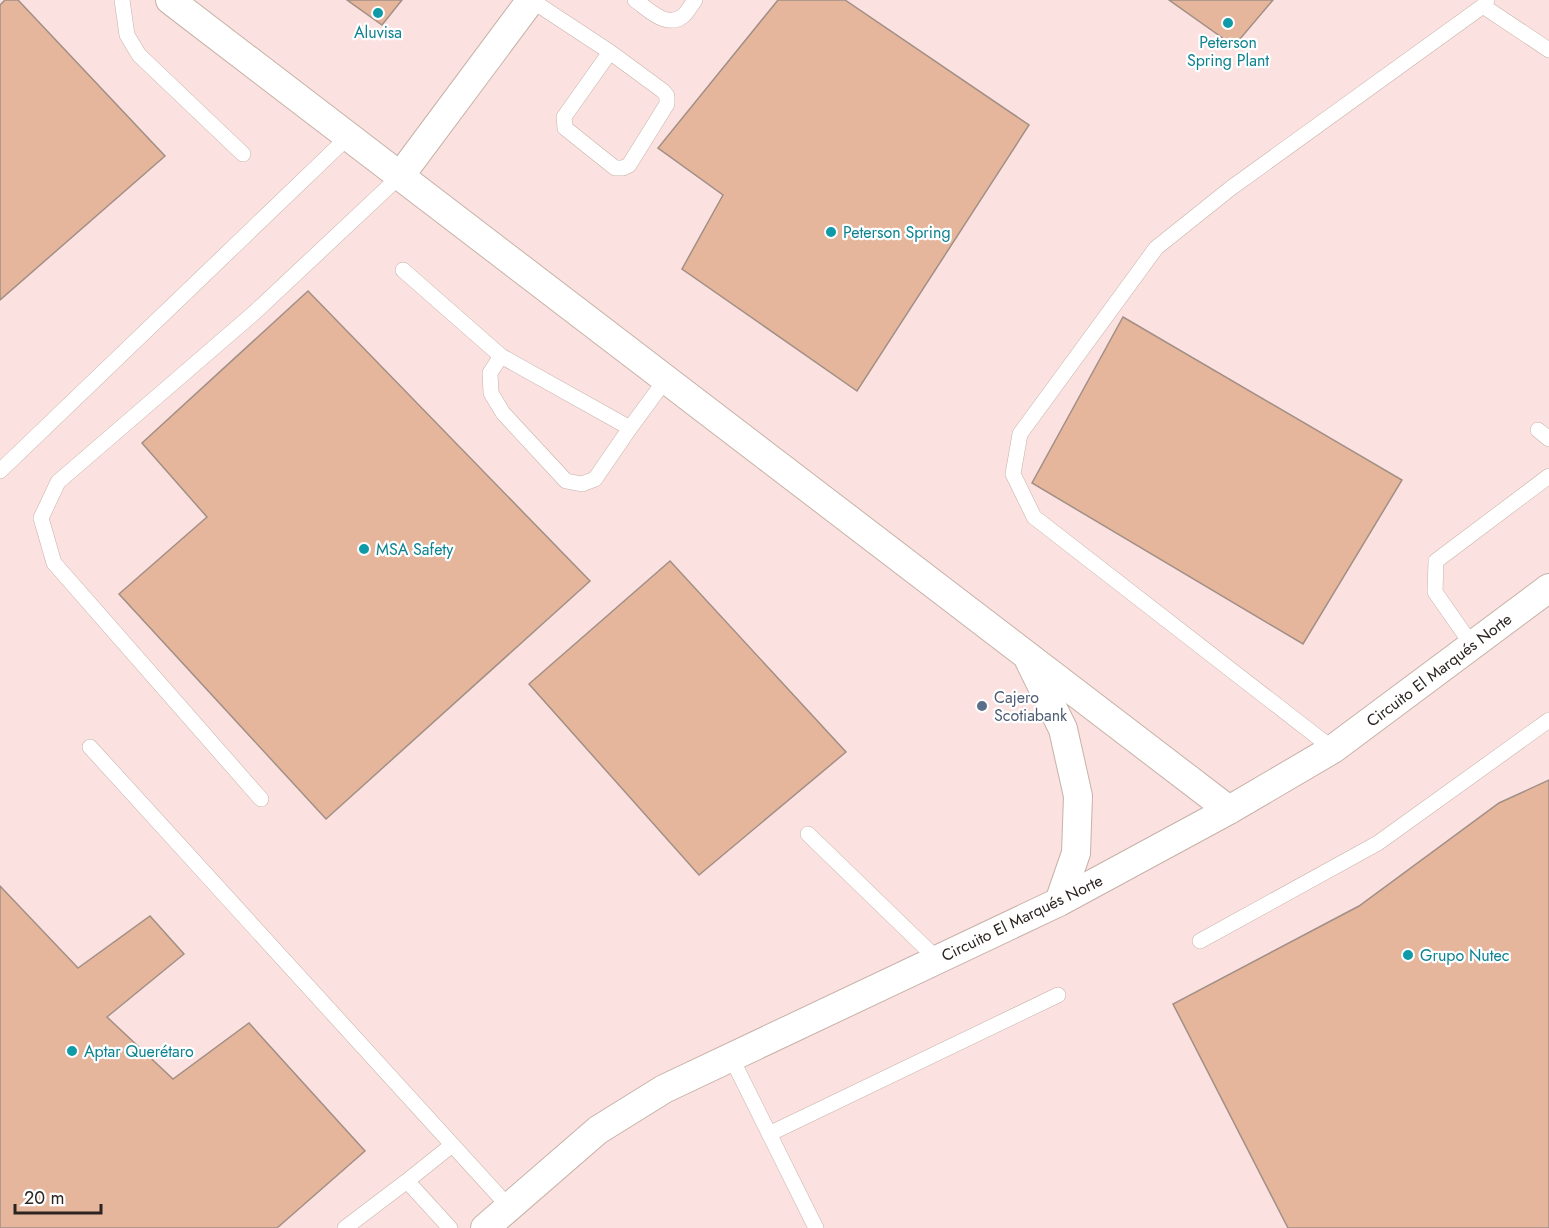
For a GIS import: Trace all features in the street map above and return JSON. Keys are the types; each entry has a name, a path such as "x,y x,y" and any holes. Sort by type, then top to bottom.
{"street":[{"path":"170,0 1229,810"},
{"path":"400,176 531,0"},
{"name":"Circuito El Marqués Norte","path":"485,1228 598,1130 664,1089 1059,902 1229,810 1333,749 1549,588"},
{"path":"1027,655 1063,729 1078,796 1076,852 1059,902"}],"lane":[{"path":"122,0 127,35 139,55 243,154"},
{"path":"531,0 610,52 663,90 667,96 667,104 629,165 623,168 615,168 565,128 564,117 610,52"},
{"path":"635,0 661,19 674,20 683,16 695,0"},
{"path":"1333,749 1034,517 1013,474 1020,434 1156,248 1231,188 1485,3 1549,50"},
{"path":"0,471 349,136"},
{"path":"261,799 54,562 41,518 58,482 254,313 400,176"},
{"path":"402,270 501,356 630,428"},
{"path":"501,356 490,373 491,393 503,413 566,481 582,484 595,479 666,379"},
{"path":"1472,645 1435,591 1436,561 1549,476"},
{"path":"1200,941 1378,843 1549,720"},
{"path":"90,747 508,1207"},
{"path":"808,834 937,959"},
{"path":"769,1134 1058,995"},
{"path":"731,1057 816,1228"},
{"path":"345,1228 452,1145"},
{"path":"407,1181 450,1228"}],"shaded area":[{"path":"0,0 1549,0 1549,1228 0,1228"}],"building":[{"path":"5,0 18,0 165,156 0,300 0,5"},
{"name":"Aluvisa","path":"347,0 402,0 382,25"},
{"name":"Peterson Spring","path":"778,0 845,0 1029,125 857,391 682,269 723,195 658,148"},
{"name":"Peterson Spring Plant","path":"1169,0 1273,0 1234,46"},
{"name":"MSA Safety","path":"308,291 590,581 326,819 119,594 207,517 142,443"},
{"path":"1123,317 1402,480 1303,644 1032,483"},
{"path":"670,561 846,752 699,875 529,684"},
{"name":"Grupo Nutec","path":"1549,780 1549,1228 1288,1228 1173,1004 1359,906 1499,803"},
{"name":"Aptar Querétaro","path":"0,886 78,968 150,916 184,954 107,1017 173,1079 249,1023 365,1151 277,1228 0,1228"}],"place":[{"name":"Aluvisa","path":"378,13"},
{"name":"Peterson Spring Plant","path":"1228,23"},
{"name":"Peterson Spring","path":"831,232"},
{"name":"MSA Safety","path":"364,549"},
{"name":"Cajero Scotiabank","path":"982,706"},
{"name":"Grupo Nutec","path":"1408,955"},
{"name":"Aptar Querétaro","path":"72,1051"}]}
